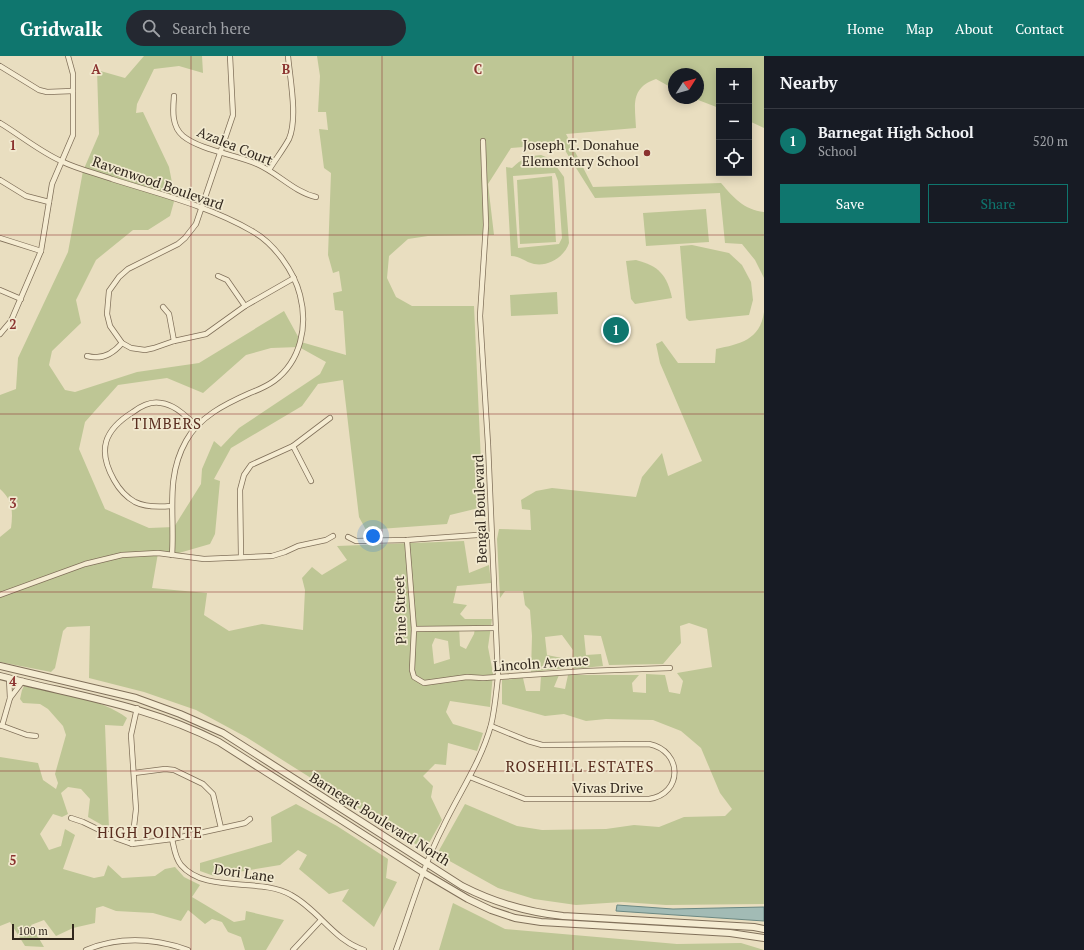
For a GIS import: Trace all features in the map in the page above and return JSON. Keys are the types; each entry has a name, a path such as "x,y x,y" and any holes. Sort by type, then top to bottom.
{"street":[{"path":"0,334 11,321 41,250 52,184 73,135 73,91 71,64 68,56"},
{"path":"230,56 233,115 196,224 185,238 128,269 112,286 108,297 107,314 110,326 122,343 131,348 145,350 174,341 206,334 245,306 294,278"},
{"path":"269,170 284,147 291,132 293,119 288,56"},
{"path":"0,66 39,90 48,92 73,91"},
{"name":"Azalea Court","path":"174,96 174,117 178,130 189,140 257,164 301,191 316,197"},
{"name":"Ravenwood Boulevard","path":"0,123 61,161 202,207 232,220 263,238 294,278 302,300 304,324 300,344 290,364 274,381 221,407 197,426 186,440 177,461 172,483 171,506 174,532 172,554"},
{"name":"Bengal Boulevard","path":"396,950 427,863 443,827 470,777 491,726 498,677 488,444 480,316 486,239 483,141"},
{"path":"0,180 26,196 49,202"},
{"path":"0,238 41,250"},
{"path":"218,276 227,280 245,306"},
{"path":"0,290 21,299"},
{"path":"163,307 169,314 174,341"},
{"path":"86,356 96,359 102,358 113,352 122,343"},
{"path":"171,506 163,507 136,502 125,495 118,488 108,469 104,456 107,436 124,418 144,405 152,403 171,405 197,426"},
{"path":"240,557 240,490 244,476 251,465 293,446 330,418"},
{"path":"293,446 310,481"},
{"path":"348,537 356,541 407,540 491,534"},
{"path":"0,596 85,564 106,559 158,553 204,559 272,556 298,546 326,540 333,536"},
{"name":"Pine Street","path":"407,540 414,629 412,670 415,679"},
{"path":"414,629 495,628"},
{"name":"Barnegat Boulevard North","path":"0,666 136,698 180,714 223,733 462,886 505,905 535,913 754,927 764,929"},
{"name":"Lincoln Avenue","path":"415,679 424,682 467,677 483,678 602,670 670,668"},
{"name":"Barnegat Boulevard North","path":"0,676 137,708 177,722 220,742 424,873 468,899 515,918 541,922 730,933 764,938"},
{"path":"9,678 10,698"},
{"path":"23,681 10,698 1,725 27,735 36,736"},
{"path":"132,844 136,809 131,735 137,708"},
{"name":"Vivas Drive","path":"470,777 525,799 649,799 656,798 666,791 670,786 674,775 672,760 663,749 658,746 649,744 542,745 491,726"},
{"path":"134,773 165,769 174,770 203,784 213,794 221,828"},
{"path":"71,818 132,844 172,839 244,823 250,819"},
{"name":"Dori Lane","path":"172,839 180,864 189,872 207,879 230,884 278,888 302,901 348,944 364,950"},
{"path":"293,950 321,920"},
{"path":"86,950 105,943 139,939 170,943 188,950"}],"green space":[{"path":"144,56 202,56 203,73 179,66 154,69 137,104 136,113 143,112 169,167 175,198 170,216 148,230 133,230 96,260 76,300 81,323 52,351 49,365 65,390 75,392 137,372 199,363 284,311 301,342 346,355 343,311 335,310 333,293 342,291 339,271 333,273 328,255 331,173 324,168 319,129 328,130 326,112 318,112 320,76 317,56 764,56 764,128 752,122 752,68 716,68 716,107 704,102 704,68 668,68 668,86 656,79 642,87 638,92 635,105 636,128 566,134 593,187 721,183 745,206 764,212 764,278 755,260 742,244 725,243 720,193 595,198 561,144 511,148 488,184 494,235 428,236 408,239 389,256 387,278 396,297 412,306 474,306 483,507 450,515 447,524 366,530 359,517 343,380 318,384 302,406 231,448 214,479 220,481 215,534 210,544 172,555 158,553 152,588 207,593 204,615 229,631 262,624 303,630 305,590 302,578 312,567 322,575 347,560 337,546 464,541 469,573 489,565 491,583 457,586 453,603 467,605 460,614 465,619 492,619 488,647 493,673 490,707 450,701 446,712 453,724 483,733 477,751 448,743 446,765 435,764 423,776 433,786 431,797 442,820 425,850 246,737 196,710 144,692 89,678 90,626 67,627 63,631 55,668 51,672 0,662 0,537 11,528 12,517 10,502 0,489 0,395 16,389 18,358 68,252 83,171 99,134 97,70 125,78","holes":["299,347 326,362 320,374 239,428 221,447 214,441 202,469 201,484 174,527 149,528 105,509 79,449 85,422 118,385 167,378 203,393 246,355 271,348","459,626 475,628 474,634 466,649 460,646","435,638 448,641 450,659 434,664 432,645"]},
{"path":"541,155 551,159 564,177 569,243 564,252 556,260 545,264 534,264 511,256 506,167 512,168 525,158","holes":["555,173 558,181 562,238 559,244 518,248 513,176"]},
{"path":"552,176 556,242 520,244 517,180"},
{"path":"706,209 709,242 646,246 643,213"},
{"path":"692,245 729,253 742,265 751,282 753,300 749,315 689,321 686,318 680,246"},
{"path":"636,260 651,265 661,273 668,283 672,298 635,304 631,299 626,261"},
{"path":"557,292 558,314 511,316 510,295"},
{"path":"764,312 764,904 666,905 622,902 576,905 534,899 498,888 437,854 465,804 517,826 542,830 606,829 634,825 659,827 684,817 725,816 732,809 720,793 701,748 681,731 653,720 606,719 586,721 564,714 545,716 502,704 502,680 523,678 526,691 540,691 541,676 559,675 554,687 565,689 568,675 639,675 632,683 633,692 646,693 646,674 665,675 669,692 680,694 683,681 677,673 712,667 707,629 689,623 680,626 681,643 663,664 609,665 601,636 584,635 586,655 601,654 603,666 572,669 573,650 562,635 545,637 547,655 562,658 566,668 531,672 532,636 530,610 525,605 523,591 505,591 500,598 497,539 499,529 531,530 530,510 522,509 521,500 536,491 552,488 636,497 642,477 662,453 668,476 702,461 660,363 656,344 662,341 678,363 715,363 716,349 733,345 748,339 758,329"},
{"path":"24,686 92,701 117,711 127,718 123,726 105,725 109,829 88,817 90,799 81,789 68,787 61,793 68,814 62,817 53,814 40,834 49,850 61,846 65,829 75,835 63,869 94,878 104,876 108,865 122,878 155,876 165,869 175,867 184,877 200,885 192,897 234,922 245,920 246,911 284,920 266,950 245,950 241,937 228,932 222,922 212,919 205,924 188,910 181,921 153,913 116,911 103,906 96,908 95,923 73,928 56,936 44,920 31,925 44,947 25,946 10,922 0,926 0,757 38,763 43,780 56,789 58,783 55,774 66,735 63,726 48,709 40,704 23,703 20,699"},
{"path":"296,804 337,826 388,859 386,878 397,882 374,927 342,901 349,889 329,894 299,869 307,855 298,850 280,865 214,876 200,871 200,863 272,842 271,817"},
{"path":"453,903 505,929 677,944 741,943 764,950 439,950"}],"water":[{"path":"617,905 673,909 764,907 764,921 616,911"}],"place":[{"name":"Joseph T. Donahue Elementary School","path":"647,153"},
{"name":"Barnegat High School","path":"616,330"}],"district":[{"name":"TIMBERS","path":"167,424"},
{"name":"ROSEHILL ESTATES","path":"580,767"},
{"name":"HIGH POINTE","path":"150,833"}]}
